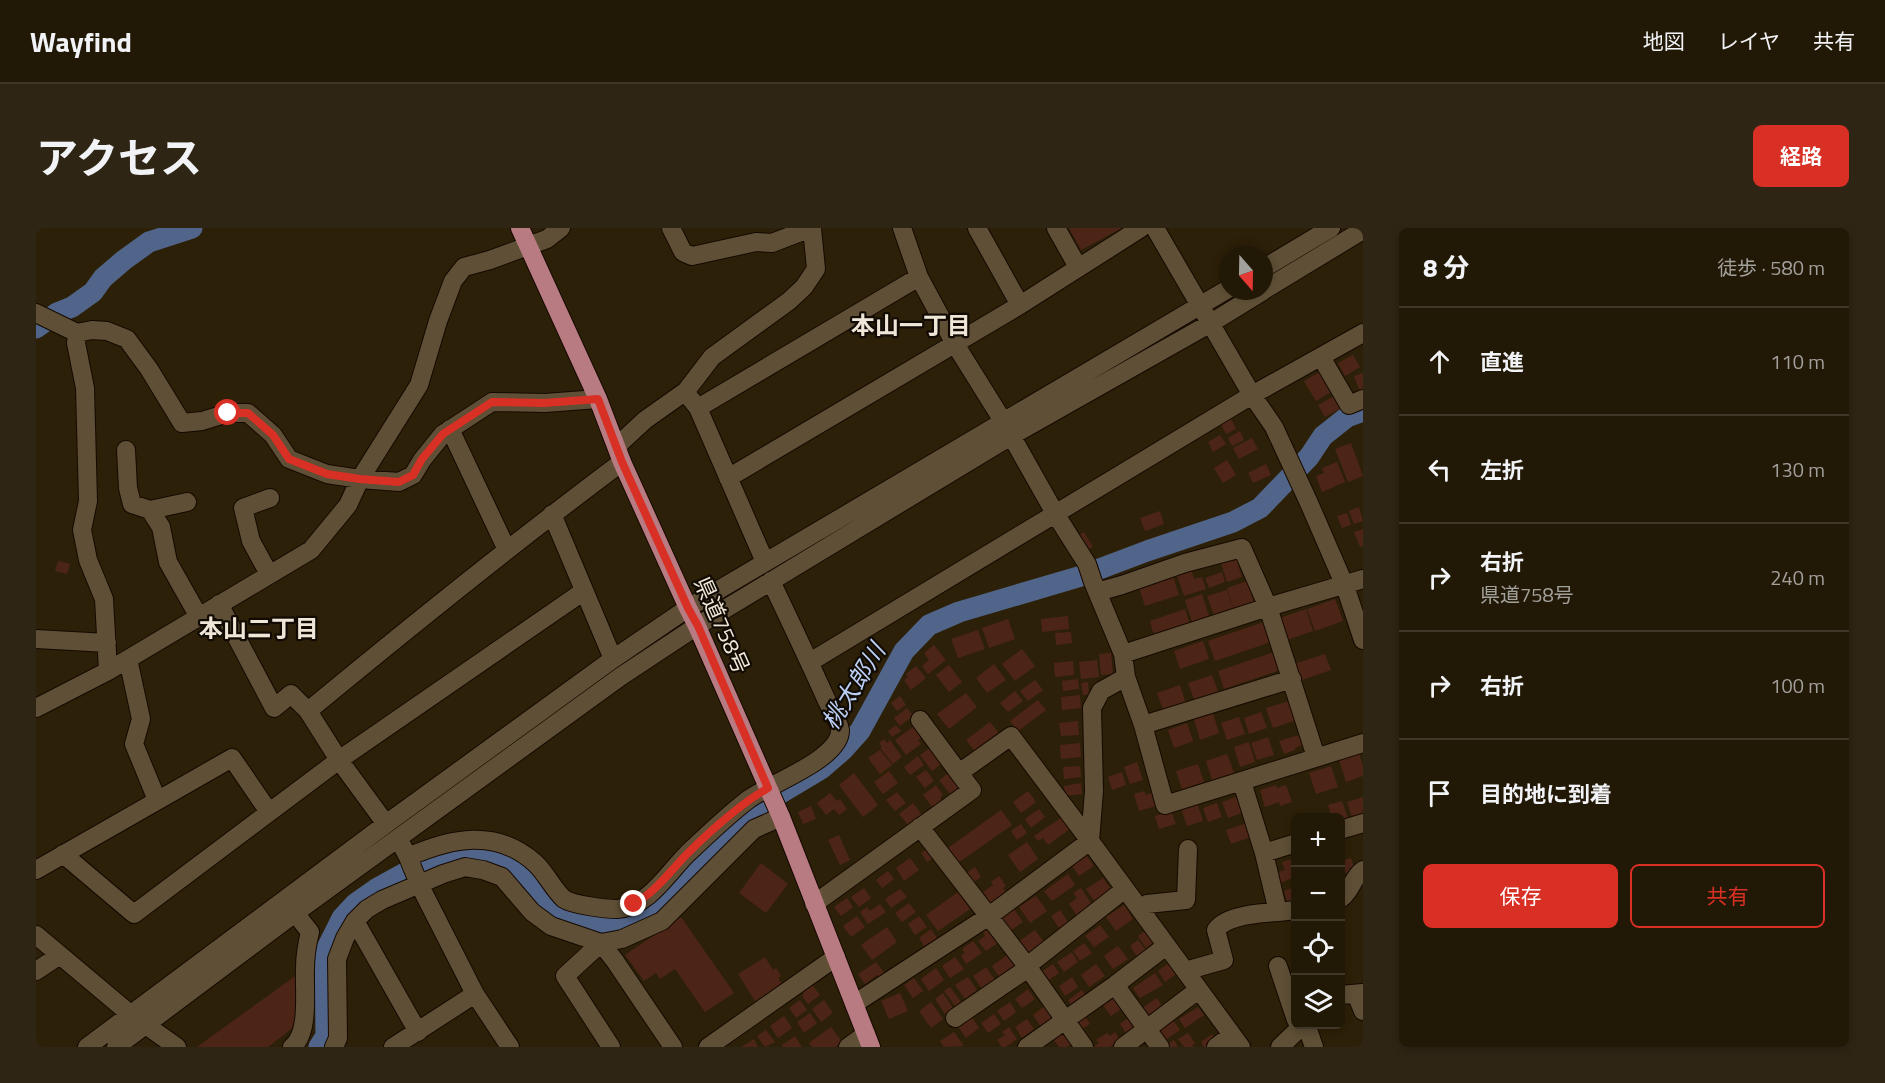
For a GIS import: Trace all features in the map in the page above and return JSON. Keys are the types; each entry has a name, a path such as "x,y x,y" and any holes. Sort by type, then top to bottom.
{"main road":[{"name":"県道758号","path":"520,228 598,399 619,454 698,626 768,788 868,1041"}],"street":[{"path":"36,708 108,671 311,550 348,505 360,479 419,385 438,321 453,281 464,267 547,239 561,228"},
{"path":"308,711 552,514 619,454 645,420 686,391 712,357 789,301 804,287 816,268 811,228 772,243 764,235 756,242 692,256 683,252 671,228"},
{"path":"902,228 919,277 954,344 1087,564 1123,654 1126,677 1143,725 1166,805 1363,743"},
{"path":"976,228 1020,305"},
{"path":"1056,228 1078,267"},
{"path":"728,478 1020,305 1141,228"},
{"path":"1155,228 1252,395 1274,427 1310,503 1345,586 1363,640"},
{"path":"1273,263 1331,228"},
{"path":"1273,285 1363,230"},
{"path":"698,408 919,277"},
{"path":"87,1047 138,1019 295,913 620,677 1219,295"},
{"path":"116,1047 138,1019 386,824 613,659 688,608 765,562 1007,429 1211,323 1248,300"},
{"path":"36,313 77,333 92,330 107,331 127,339 182,423 202,421 228,413 248,413 273,435 289,459 327,474 399,482 413,475 422,459 443,434 492,402 544,403 598,399"},
{"path":"77,333 76,343 85,388 88,501 82,530 88,560 104,599 108,671"},
{"path":"810,662 1252,395 1363,333"},
{"path":"1321,357 1349,405 1363,399"},
{"path":"686,391 698,408 765,562"},
{"path":"450,429 507,550"},
{"path":"126,450 128,488 132,504 150,510 187,502"},
{"path":"269,574 251,542 243,508 270,498"},
{"path":"150,510 161,527 168,562 199,617"},
{"path":"552,514 613,659"},
{"path":"1097,592 1185,562 1242,548 1268,607 1316,757"},
{"path":"1123,654 1363,579"},
{"path":"408,857 430,847 456,840 483,840 512,847 535,863 565,899 594,908 619,909 648,896 687,854 749,799 826,755 837,742 840,729 771,581"},
{"path":"63,854 134,914 339,760 584,591"},
{"path":"219,604 274,708 291,694 308,711 339,760 386,824"},
{"path":"36,639 107,643"},
{"path":"128,659 141,719 134,744 158,800"},
{"path":"854,1004 989,916 1090,841 1094,791 1092,708 1101,691 1126,677"},
{"path":"1143,725 1292,679"},
{"path":"814,904 972,790 920,720"},
{"path":"959,773 1011,736 1237,1041 1216,1047"},
{"path":"36,870 232,758 269,812"},
{"path":"1185,971 1224,960 1216,930 1220,925 1254,914 1287,911 1264,853 1242,782"},
{"path":"334,1047 338,1038 338,959 345,938 355,921 367,909 390,896 465,867 483,870 502,877 532,912 551,926 601,943 622,939 662,921 754,829 780,817"},
{"path":"1345,829 1363,823"},
{"path":"920,827 1028,967 1084,1047"},
{"path":"398,838 475,994 510,1047"},
{"path":"1264,853 1291,845"},
{"path":"1140,909 1147,904 1186,900 1188,849"},
{"path":"1345,896 1351,883 1363,870"},
{"path":"954,1018 1028,967 1125,889"},
{"path":"292,1047 298,1042 304,1021 304,968 310,932 295,913"},
{"path":"355,921 418,1032"},
{"path":"36,935 138,1019 177,1047"},
{"path":"601,943 565,976 611,1047"},
{"path":"601,943 673,1047"},
{"path":"1027,1047 1066,1021 1166,946"},
{"path":"36,971 60,955"},
{"path":"708,1047 836,957"},
{"path":"1278,966 1291,1001"},
{"path":"1115,985 1160,1047"},
{"path":"1123,1047 1198,990"},
{"path":"393,1047 475,994"},
{"path":"1353,994 1363,1011"},
{"path":"1281,1047 1297,1029"},
{"path":"1303,1029 1314,1047"},
{"path":"848,1047 868,1041"}],"building":[{"path":"1069,228 1122,228 1081,250"},
{"path":"1353,355 1360,367 1345,376 1338,363"},
{"path":"1320,372 1331,392 1316,401 1304,381"},
{"path":"1363,373 1363,391 1360,392 1354,376"},
{"path":"1336,395 1343,407 1325,417 1318,405"},
{"path":"1230,417 1236,429 1226,434 1220,422"},
{"path":"1240,431 1244,440 1232,446 1228,438"},
{"path":"1220,435 1226,444 1213,452 1208,442"},
{"path":"1252,438 1258,449 1239,459 1233,448"},
{"path":"1351,443 1363,476 1348,482 1335,449"},
{"path":"1227,460 1236,475 1223,483 1214,468"},
{"path":"1337,462 1345,482 1322,492 1316,476 1324,473 1322,468"},
{"path":"1266,464 1271,475 1253,483 1248,473"},
{"path":"1359,507 1363,521 1354,524 1349,511"},
{"path":"1160,511 1164,524 1145,531 1140,518"},
{"path":"1347,513 1351,525 1342,528 1337,516"},
{"path":"1363,529 1363,546 1360,547 1354,532"},
{"path":"1084,532 1093,547 1085,551 1076,537"},
{"path":"1236,558 1242,577 1227,582 1221,563"},
{"path":"58,561 70,564 67,574 55,571"},
{"path":"1190,565 1194,579 1202,577 1206,589 1184,596 1175,570"},
{"path":"1171,570 1179,595 1145,606 1137,582"},
{"path":"1222,572 1225,582 1209,588 1205,578"},
{"path":"1247,581 1255,606 1235,613 1227,588"},
{"path":"1227,590 1234,611 1215,618 1207,596"},
{"path":"1202,594 1210,619 1193,625 1185,600"},
{"path":"1335,599 1343,621 1315,631 1307,609"},
{"path":"1185,609 1191,627 1155,639 1150,621"},
{"path":"1306,609 1313,631 1287,640 1280,618"},
{"path":"1068,616 1069,629 1042,632 1041,619"},
{"path":"1008,619 1015,639 989,648 982,628"},
{"path":"1264,622 1271,642 1215,661 1208,641"},
{"path":"978,630 985,649 958,658 951,639"},
{"path":"1071,632 1072,643 1056,645 1055,633"},
{"path":"1203,641 1209,659 1180,669 1174,651"},
{"path":"934,645 946,660 928,674 922,666 929,660 924,653"},
{"path":"1022,649 1035,666 1015,681 1002,664"},
{"path":"1274,652 1280,670 1224,689 1218,671"},
{"path":"1111,653 1113,674 1101,675 1099,654"},
{"path":"1325,654 1331,670 1299,681 1294,664"},
{"path":"1097,660 1099,677 1081,679 1079,662"},
{"path":"1073,661 1074,675 1055,677 1054,663"},
{"path":"994,664 1006,680 987,693 976,678"},
{"path":"949,665 962,682 949,692 936,675"},
{"path":"916,666 926,678 911,690 904,680 908,677 906,674"},
{"path":"1212,675 1219,694 1195,702 1188,683"},
{"path":"1078,679 1079,689 1063,691 1062,681"},
{"path":"1035,680 1043,690 1028,701 1020,691"},
{"path":"1088,682 1089,694 1083,695 1081,683"},
{"path":"1180,685 1186,704 1164,712 1157,693"},
{"path":"1015,691 1023,701 1008,712 1000,703"},
{"path":"966,693 977,707 949,729 937,714"},
{"path":"1080,695 1081,708 1062,710 1061,697"},
{"path":"900,696 906,705 897,711 891,703"},
{"path":"1038,700 1046,710 1018,731 1010,721"},
{"path":"1290,701 1297,720 1273,728 1266,708"},
{"path":"907,708 913,716 900,726 894,718"},
{"path":"1261,712 1267,728 1249,734 1244,718"},
{"path":"1213,713 1219,733 1200,740 1194,719"},
{"path":"1239,717 1245,734 1227,740 1221,723"},
{"path":"1078,721 1079,735 1061,736 1059,723"},
{"path":"990,722 1001,736 977,754 966,740"},
{"path":"1187,723 1193,741 1174,748 1168,730"},
{"path":"917,724 925,735 918,740 921,744 906,755 895,740"},
{"path":"896,725 901,731 892,737 888,731"},
{"path":"1299,735 1302,745 1284,754 1279,741"},
{"path":"1268,737 1274,755 1257,760 1251,743"},
{"path":"884,739 887,743 890,740 902,757 893,764 880,748 882,747 879,743"},
{"path":"1249,742 1255,762 1240,767 1234,747"},
{"path":"1080,743 1081,757 1061,759 1060,745"},
{"path":"933,746 945,761 932,771 920,755"},
{"path":"880,750 892,765 880,774 868,758"},
{"path":"1359,753 1363,776 1346,782 1339,760"},
{"path":"1227,754 1234,773 1212,780 1206,761"},
{"path":"918,756 924,765 910,775 904,767"},
{"path":"1137,762 1143,780 1130,784 1124,767"},
{"path":"1198,764 1204,782 1182,789 1176,771"},
{"path":"1080,766 1081,777 1064,779 1063,767"},
{"path":"1331,766 1338,787 1316,794 1309,773"},
{"path":"926,770 934,781 925,788 916,777"},
{"path":"889,771 898,783 883,794 874,782"},
{"path":"950,772 961,786 950,794 939,780"},
{"path":"1122,772 1126,785 1112,790 1108,777"},
{"path":"854,773 878,805 863,817 839,785"},
{"path":"1081,783 1082,794 1065,796 1064,786"},
{"path":"936,785 943,795 940,798 942,801 933,808 923,795"},
{"path":"1276,785 1277,788 1286,785 1292,802 1280,806 1279,802 1265,807 1260,790"},
{"path":"1028,791 1036,802 1021,813 1013,802"},
{"path":"1144,791 1146,795 1152,793 1156,806 1139,811 1134,794"},
{"path":"897,792 906,803 895,811 886,800"},
{"path":"830,793 837,801 840,799 847,809 839,815 834,809 826,815 817,803"},
{"path":"1239,796 1244,812 1228,818 1222,802"},
{"path":"1363,797 1363,817 1353,820 1347,802"},
{"path":"1342,801 1348,818 1345,819 1345,813 1330,813 1328,805"},
{"path":"913,803 922,815 908,825 899,814"},
{"path":"1197,803 1203,821 1187,826 1181,808"},
{"path":"1217,803 1222,817 1208,822 1203,808"},
{"path":"811,806 816,819 803,824 798,812"},
{"path":"1039,809 1045,817 1031,828 1025,819"},
{"path":"1001,810 1012,825 958,863 948,848"},
{"path":"1171,811 1176,824 1159,829 1155,816"},
{"path":"1062,817 1070,829 1048,845 1043,838 1038,841 1034,836"},
{"path":"1247,823 1251,837 1231,844 1226,830"},
{"path":"1021,824 1027,833 1017,840 1011,831"},
{"path":"839,835 850,860 840,865 828,840"},
{"path":"1027,842 1038,859 1020,872 1008,855"},
{"path":"930,847 936,856 927,862 921,853"},
{"path":"1087,856 1094,866 1079,876 1072,866"},
{"path":"910,858 919,870 904,881 896,868"},
{"path":"1351,858 1354,867 1349,868 1352,875 1347,877 1345,871 1345,860"},
{"path":"1291,859 1291,879 1280,883 1276,873 1285,870 1282,862"},
{"path":"761,863 788,884 766,913 739,893"},
{"path":"975,867 981,877 971,884 964,875"},
{"path":"888,871 894,879 882,888 876,880"},
{"path":"1068,874 1075,885 1052,901 1044,891"},
{"path":"999,876 1006,886 1003,888 1007,893 992,904 983,892 993,885 991,882"},
{"path":"1103,878 1111,889 1108,891 1111,895 1097,905 1086,889"},
{"path":"864,888 871,898 859,907 851,897"},
{"path":"1081,888 1093,906 1078,917 1069,904 1077,898 1073,893"},
{"path":"1291,888 1291,904 1288,905 1284,891"},
{"path":"900,889 907,897 891,908 885,899"},
{"path":"958,892 970,909 938,931 926,915"},
{"path":"1036,896 1047,911 1030,923 1019,907"},
{"path":"847,898 853,907 841,916 834,907"},
{"path":"909,903 916,912 902,922 895,913"},
{"path":"880,904 886,912 868,924 860,912 867,907 870,911"},
{"path":"1124,905 1133,919 1116,931 1106,917"},
{"path":"1014,909 1023,922 1010,931 1001,918"},
{"path":"1060,910 1068,922 1059,928 1051,916"},
{"path":"857,916 865,927 851,937 843,926"},
{"path":"919,916 927,927 915,935 908,924"},
{"path":"681,917 734,993 705,1012 675,969 660,979 656,973 644,981 625,955"},
{"path":"1100,925 1109,937 1094,947 1085,936"},
{"path":"887,927 897,942 872,960 861,945"},
{"path":"989,928 999,942 986,951 978,941 985,936 983,932"},
{"path":"931,929 939,941 932,946 929,943 924,946 919,938"},
{"path":"1035,930 1044,942 1026,955 1018,942"},
{"path":"1145,931 1153,943 1146,948 1138,936"},
{"path":"1138,940 1146,950 1137,956 1130,946"},
{"path":"973,941 982,953 966,964 961,956 965,953 962,949"},
{"path":"1084,943 1092,953 1080,961 1073,951"},
{"path":"1118,946 1128,959 1113,969 1104,956"},
{"path":"1072,952 1078,962 1064,972 1057,962"},
{"path":"1007,955 1015,967 1000,978 992,966"},
{"path":"765,957 773,970 776,968 781,976 778,978 782,984 755,1001 738,974"},
{"path":"955,957 964,969 950,978 942,966"},
{"path":"876,962 885,974 879,978 877,975 865,984 858,974"},
{"path":"1169,963 1176,974 1165,982 1158,971"},
{"path":"1053,964 1059,973 1047,981 1041,972"},
{"path":"1096,964 1105,976 1089,987 1081,975"},
{"path":"986,967 995,980 982,989 973,976"},
{"path":"936,968 944,980 929,991 921,979"},
{"path":"1155,973 1163,985 1140,998 1133,988"},
{"path":"298,974 300,1022 268,1047 197,1047"},
{"path":"968,977 977,990 965,999 955,985"},
{"path":"1072,977 1078,987 1065,996 1059,986"},
{"path":"914,978 923,991 913,998 904,985"},
{"path":"810,982 820,995 808,1004 800,989"},
{"path":"950,987 961,1002 955,1006 944,991"},
{"path":"1028,989 1035,999 1022,1008 1015,999"},
{"path":"1082,990 1088,999 1074,1009 1068,1000"},
{"path":"900,993 908,1011 889,1019 881,1001"},
{"path":"943,993 953,1008 945,1014 935,999"},
{"path":"1116,996 1124,1007 1111,1016 1103,1005"},
{"path":"1157,998 1163,1007 1148,1017 1142,1008"},
{"path":"800,1000 807,1010 796,1018 789,1008"},
{"path":"824,1000 833,1013 821,1022 812,1009"},
{"path":"931,1002 943,1019 931,1028 919,1011"},
{"path":"1010,1002 1016,1012 1004,1021 997,1011"},
{"path":"1045,1006 1053,1018 1041,1027 1033,1015"},
{"path":"1198,1007 1204,1015 1185,1028 1179,1019"},
{"path":"810,1013 817,1023 804,1033 797,1022"},
{"path":"994,1014 1001,1024 988,1033 981,1023"},
{"path":"1084,1015 1090,1024 1082,1029 1076,1020"},
{"path":"1132,1015 1140,1028 1128,1036 1120,1024"},
{"path":"784,1016 792,1028 778,1038 770,1026"},
{"path":"971,1016 979,1028 966,1038 957,1025"},
{"path":"1027,1019 1034,1029 1022,1038 1015,1027"},
{"path":"1173,1020 1180,1030 1162,1042 1157,1034 1161,1031 1159,1029"},
{"path":"831,1027 842,1042 835,1047 812,1047 809,1043"},
{"path":"1009,1027 1017,1039 1006,1047 1002,1047 997,1040 1005,1035 1002,1032"},
{"path":"766,1030 775,1042 765,1047 757,1036"},
{"path":"1066,1031 1074,1042 1067,1047 1059,1047 1054,1040"},
{"path":"954,1032 964,1046 944,1047 940,1041"},
{"path":"1115,1032 1120,1040 1110,1047 1093,1047 1099,1043 1096,1040 1107,1033 1110,1036"},
{"path":"1188,1033 1195,1043 1192,1045 1194,1047 1184,1047 1178,1039"},
{"path":"1212,1034 1216,1041 1204,1047 1201,1042"},
{"path":"795,1036 802,1047 783,1047 782,1045"},
{"path":"754,1039 758,1047 741,1047"},
{"path":"1174,1040 1178,1047 1164,1047"}],"waterway":[{"path":"36,328 93,292 103,278 149,242 192,228"},
{"name":"桃太郎川","path":"319,1047 326,1036 325,952 342,918 356,903 376,889 423,863 447,856 473,853 497,857 515,868 556,912 575,923 618,927 648,915 662,905 732,828 754,809 821,769 843,750 860,731 904,651 929,625 959,612 1078,577 1233,522 1260,508 1309,457 1323,436 1347,417 1363,411"}],"district":[{"name":"本山一丁目","path":"911,325"},
{"name":"本山二丁目","path":"259,628"}],"route":[{"path":"228,413 248,413 273,435 289,459 327,474 399,482 413,475 422,459 443,434 492,402 544,403 598,399 622,462 698,626 768,788 749,799 687,854 648,896 634,904"}]}
